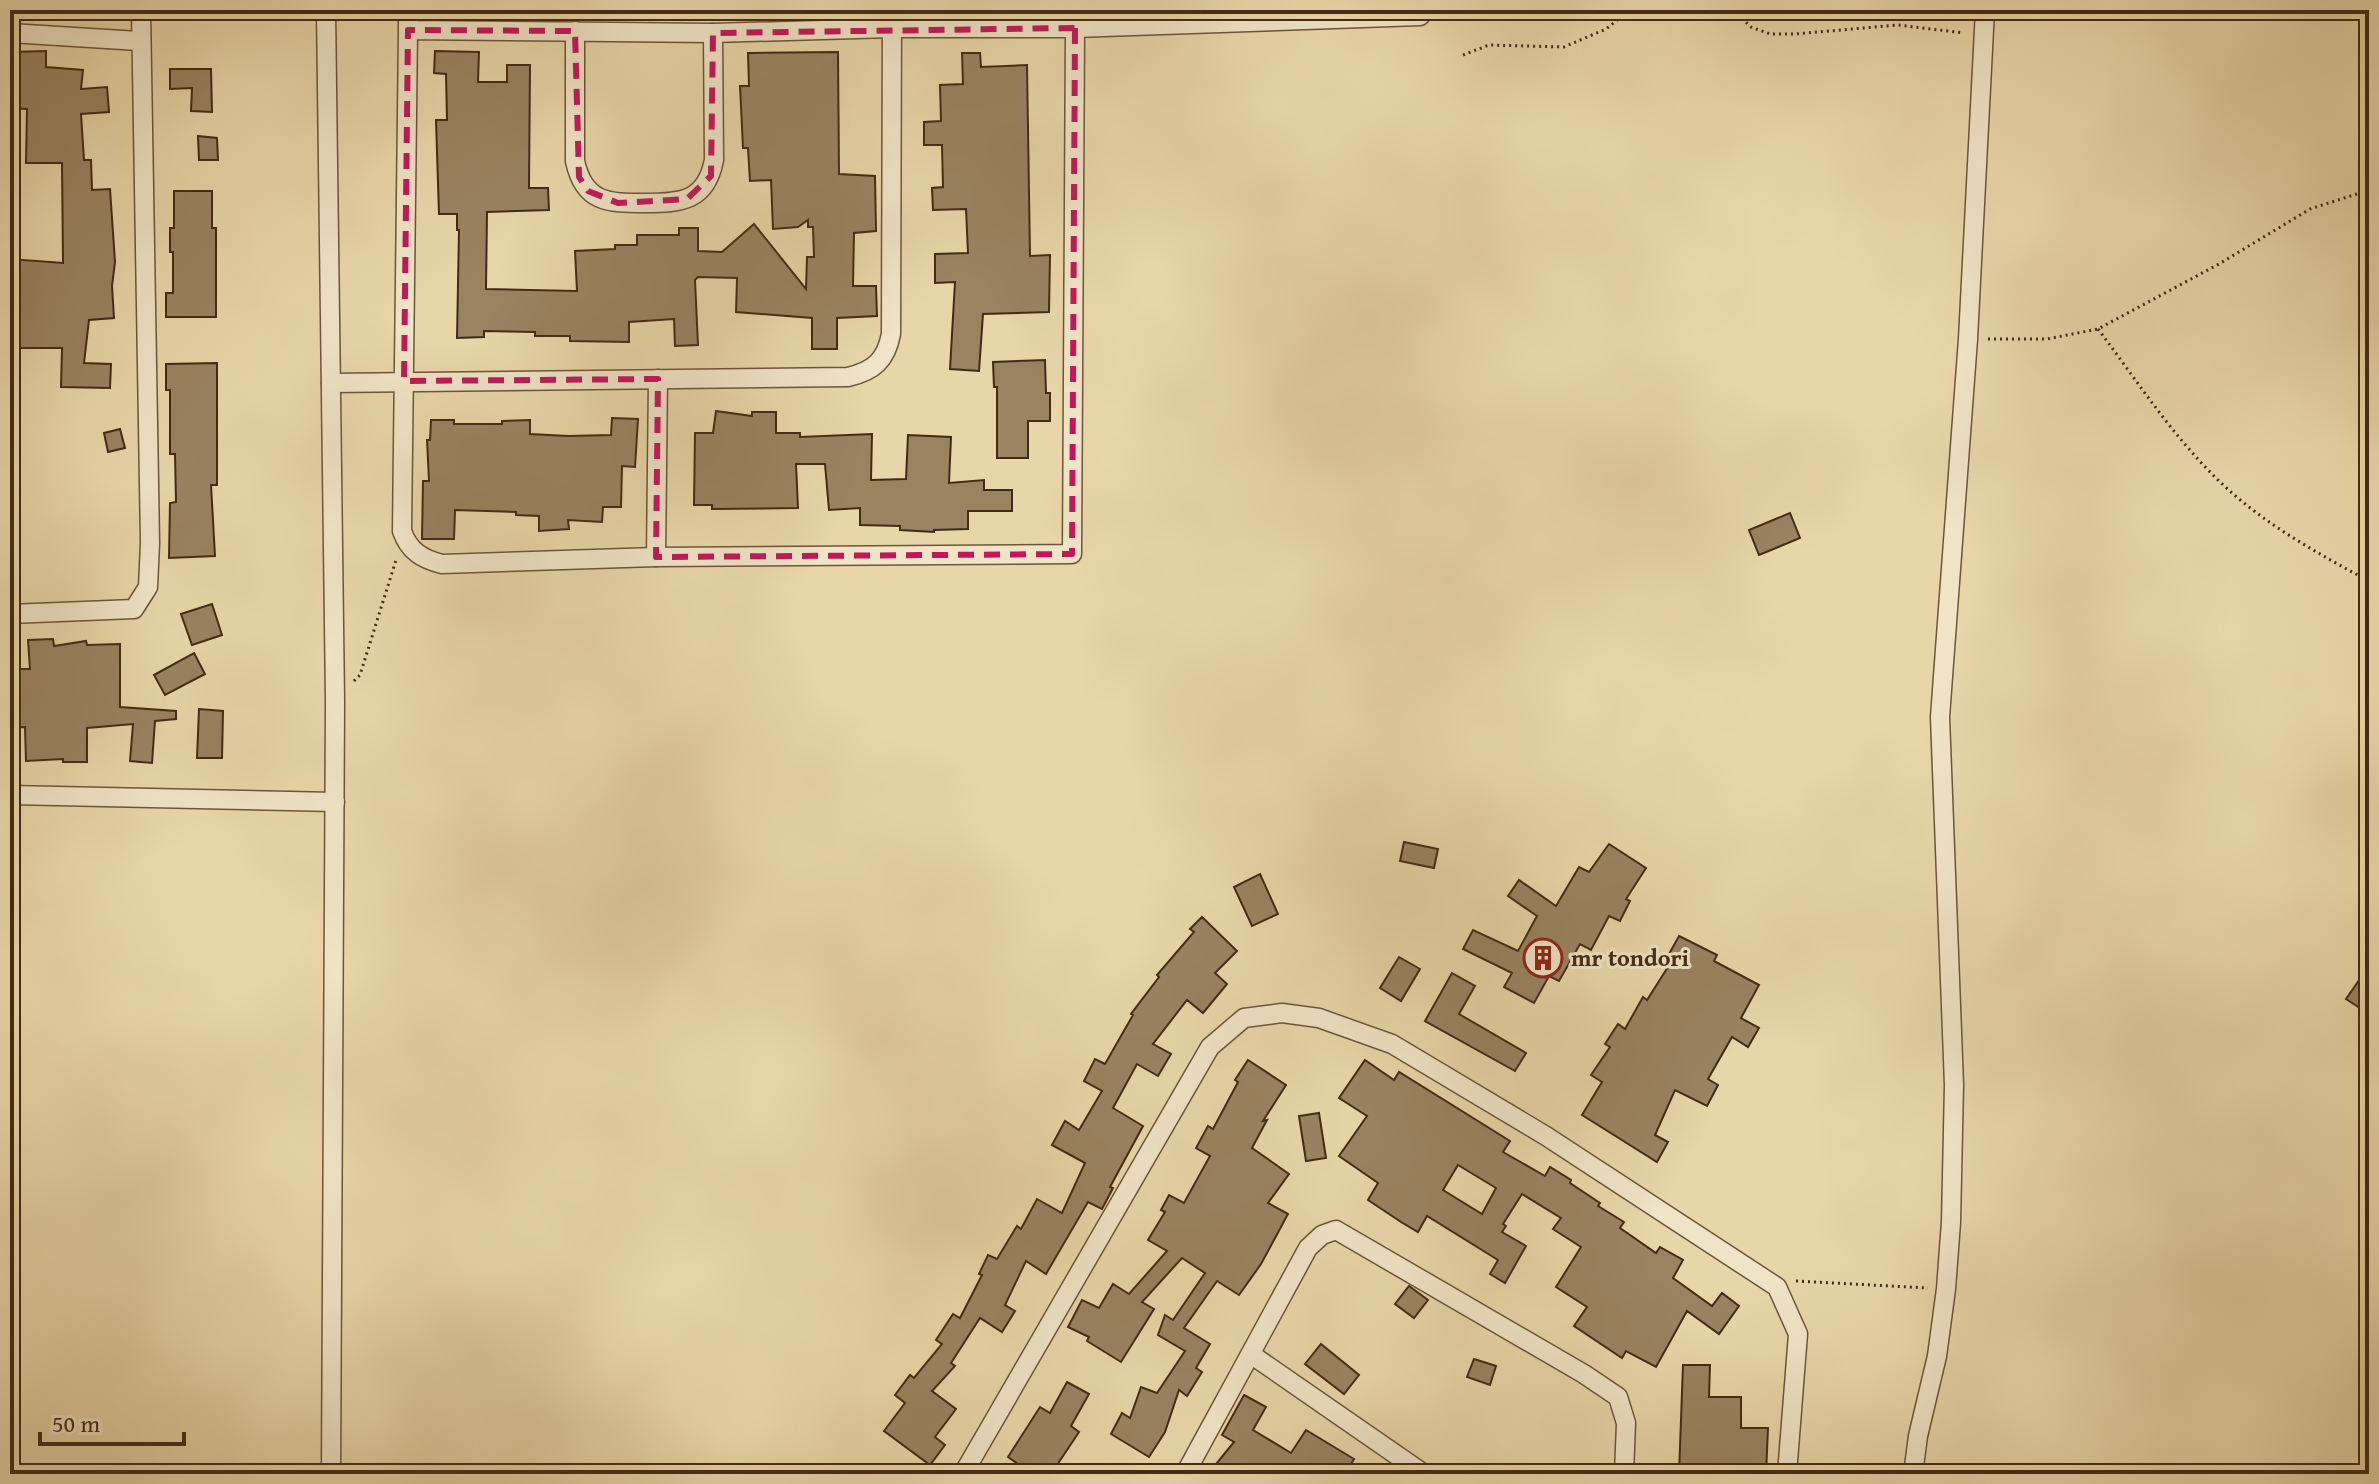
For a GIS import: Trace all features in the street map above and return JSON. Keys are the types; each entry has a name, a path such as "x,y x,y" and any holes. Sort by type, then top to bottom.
{"street":[{"path":"10,614 134,609 148,587 150,527 139,41 141,10"},
{"path":"326,10 335,701 331,1474"},
{"path":"408,10 402,531 406,543 417,554 442,564 656,557 1072,554 1075,28"},
{"path":"408,30 713,33 892,19 1075,28 1420,16 1425,10"},
{"path":"1913,1474 1918,1436 1937,1356 1951,1222 1954,1085 1940,717 1968,339 1985,10"},
{"path":"331,383 848,377 865,373 879,364 888,350 891,334 892,19"},
{"path":"575,31 575,161 579,177 588,191 602,200 618,203 671,203 687,199 701,190 711,176 714,160 713,33"},
{"path":"10,33 139,41"},
{"path":"656,557 658,379"},
{"path":"10,795 335,802"},
{"path":"963,1474 1210,1047 1244,1018 1282,1013 1319,1018 1392,1044 1546,1136 1777,1287 1798,1334 1787,1474"},
{"path":"1185,1474 1308,1248 1322,1235 1336,1230 1584,1374 1618,1397 1626,1423 1624,1474"},
{"path":"1252,1355 1424,1474"}],"path":[{"path":"1463,55 1489,45 1564,47 1606,29 1630,10"},
{"path":"1733,10 1751,27 1770,34 1898,25 1983,36"},
{"path":"1968,339 2047,339 2098,329 2219,264 2310,209 2369,190"},
{"path":"2098,329 2179,436 2216,477 2248,506 2310,549 2369,581"},
{"path":"335,701 360,675 396,558 406,543"},
{"path":"1777,1287 1800,1280 1946,1289"}],"highlighted area":[{"path":"1075,28 1072,554 656,557 658,379 404,381 408,30 575,31 579,177 588,191 618,203 687,199 711,176 713,33"}],"building":[{"path":"46,51 46,67 83,70 81,89 107,87 109,112 81,114 84,160 91,160 92,190 110,189 115,262 112,286 114,318 89,320 84,363 111,364 110,388 61,387 62,348 10,348 10,259 63,263 62,163 26,163 27,109 10,108 10,52"},
{"path":"435,51 479,52 478,82 507,82 507,65 530,65 529,188 548,188 549,210 487,212 486,289 577,291 575,251 637,245 637,235 679,235 679,228 698,228 698,251 722,252 754,224 806,289 807,257 814,257 813,227 808,227 808,220 798,227 773,229 771,180 750,181 748,148 743,148 740,86 749,86 748,53 838,52 839,174 875,176 876,231 854,233 853,286 876,286 877,316 837,318 837,349 812,349 812,318 736,312 737,278 698,277 695,280 698,345 675,346 674,319 629,322 629,342 570,341 570,336 535,336 535,332 484,331 484,337 457,338 459,230 457,214 439,214 436,120 447,120 446,74 434,73"},
{"path":"962,53 980,53 981,67 1027,65 1030,256 1050,255 1049,312 983,314 979,371 950,369 955,282 935,283 935,254 968,253 966,209 933,210 932,188 943,187 942,145 924,145 924,122 941,121 940,85 963,84"},
{"path":"170,69 211,69 212,112 191,111 192,88 170,89"},
{"path":"198,136 217,138 218,160 199,160"},
{"path":"174,191 212,191 212,228 216,228 216,317 166,317 166,293 173,293 170,228 174,228"},
{"path":"1045,360 1050,421 1028,421 1028,458 997,458 997,387 994,387 993,362"},
{"path":"217,363 217,485 211,485 215,556 169,558 170,503 176,502 175,454 170,454 170,390 166,390 166,364"},
{"path":"716,411 752,416 752,412 776,412 776,433 800,433 800,437 872,434 871,480 906,479 908,435 951,437 949,483 984,480 984,490 1012,490 1012,511 968,511 968,529 934,532 900,530 900,526 860,525 860,508 829,510 825,464 796,464 798,508 712,509 712,505 694,505 695,433 713,433"},
{"path":"612,418 638,419 635,467 622,466 621,507 603,507 602,522 568,520 569,529 539,531 539,516 455,510 454,539 422,539 423,481 429,481 427,440 430,440 431,420 454,420 454,424 502,424 502,421 530,420 530,434 568,436 611,435"},
{"path":"120,429 125,448 108,452 104,433"},
{"path":"1790,513 1800,538 1759,555 1749,530"},
{"path":"212,604 222,635 192,645 181,614"},
{"path":"53,639 54,646 86,641 87,645 120,644 120,707 176,711 176,719 155,721 152,763 130,761 133,724 87,728 87,762 63,762 63,759 26,761 25,727 10,728 10,669 30,669 28,640"},
{"path":"194,653 205,674 165,695 154,675"},
{"path":"199,709 223,711 222,758 197,758"},
{"path":"1404,842 1438,849 1434,868 1400,861"},
{"path":"1609,844 1646,868 1626,899 1630,901 1620,921 1609,916 1591,950 1580,944 1559,981 1549,976 1534,1003 1504,987 1512,973 1463,949 1473,930 1518,951 1537,916 1508,896 1519,880 1556,906 1579,867 1589,872"},
{"path":"1260,874 1278,914 1252,926 1234,887"},
{"path":"1202,917 1237,951 1215,973 1227,984 1203,1013 1187,1000 1153,1044 1171,1054 1158,1076 1137,1064 1113,1108 1143,1126 1110,1187 1113,1188 1102,1209 1088,1202 1046,1274 1026,1261 1005,1305 1015,1311 1002,1332 980,1318 951,1363 955,1366 932,1391 956,1409 935,1437 945,1445 930,1465 884,1431 905,1403 895,1395 910,1375 914,1378 942,1344 936,1340 953,1314 960,1318 982,1275 979,1274 988,1255 997,1259 1017,1226 1021,1229 1037,1199 1062,1213 1085,1163 1052,1145 1065,1121 1079,1130 1102,1091 1084,1081 1095,1059 1105,1064 1131,1014 1159,977 1157,975 1194,932 1190,929"},
{"path":"1679,936 1717,955 1714,961 1759,985 1741,1018 1759,1028 1748,1047 1732,1037 1708,1079 1718,1085 1707,1106 1675,1090 1655,1135 1668,1142 1657,1162 1582,1115 1602,1082 1591,1075 1610,1047 1605,1044 1618,1024 1625,1029 1643,997 1647,1000 1673,959 1668,956"},
{"path":"1399,957 1420,969 1401,1001 1380,988"},
{"path":"2369,966 2369,1014 2346,999"},
{"path":"1452,973 1475,986 1459,1014 1526,1053 1515,1071 1425,1021"},
{"path":"1248,1060 1286,1085 1263,1121 1267,1120 1252,1148 1289,1174 1268,1203 1288,1214 1261,1264 1239,1295 1217,1281 1184,1328 1210,1344 1196,1368 1202,1372 1187,1396 1179,1390 1165,1432 1149,1457 1111,1434 1122,1413 1130,1418 1141,1387 1157,1393 1185,1351 1158,1335 1165,1315 1173,1320 1205,1273 1182,1258 1142,1302 1154,1309 1121,1362 1087,1341 1089,1337 1068,1327 1082,1300 1099,1308 1113,1284 1129,1294 1167,1251 1148,1240 1165,1212 1161,1210 1169,1195 1184,1203 1210,1156 1196,1148 1208,1126 1213,1129 1238,1082 1235,1080"},
{"path":"1365,1060 1394,1080 1399,1072 1510,1141 1503,1152 1545,1176 1550,1167 1600,1203 1598,1206 1624,1222 1620,1228 1656,1253 1660,1247 1683,1260 1673,1278 1712,1306 1722,1293 1739,1306 1719,1334 1687,1311 1656,1367 1626,1351 1622,1358 1574,1326 1587,1307 1556,1287 1581,1247 1553,1229 1561,1218 1522,1194 1503,1224 1506,1226 1502,1232 1526,1246 1505,1283 1490,1274 1498,1260 1427,1216 1418,1232 1368,1200 1378,1183 1339,1156 1367,1116 1339,1098","holes":["1458,1165 1496,1188 1482,1214 1443,1190"]},
{"path":"1319,1113 1326,1158 1306,1161 1299,1116"},
{"path":"1409,1286 1428,1300 1414,1318 1395,1304"},
{"path":"1321,1344 1359,1375 1344,1394 1305,1364"},
{"path":"1474,1359 1496,1366 1490,1385 1467,1377"},
{"path":"1683,1365 1710,1365 1709,1397 1741,1397 1741,1428 1768,1428 1766,1474 1679,1474"},
{"path":"1067,1382 1089,1394 1071,1426 1079,1432 1051,1474 1032,1474 1008,1457 1040,1407 1050,1413"},
{"path":"1244,1395 1266,1407 1253,1430 1291,1453 1306,1430 1354,1459 1345,1474 1208,1474 1234,1442 1222,1435"}],"place":[{"name":"mr tondori","path":"1543,958"}]}
